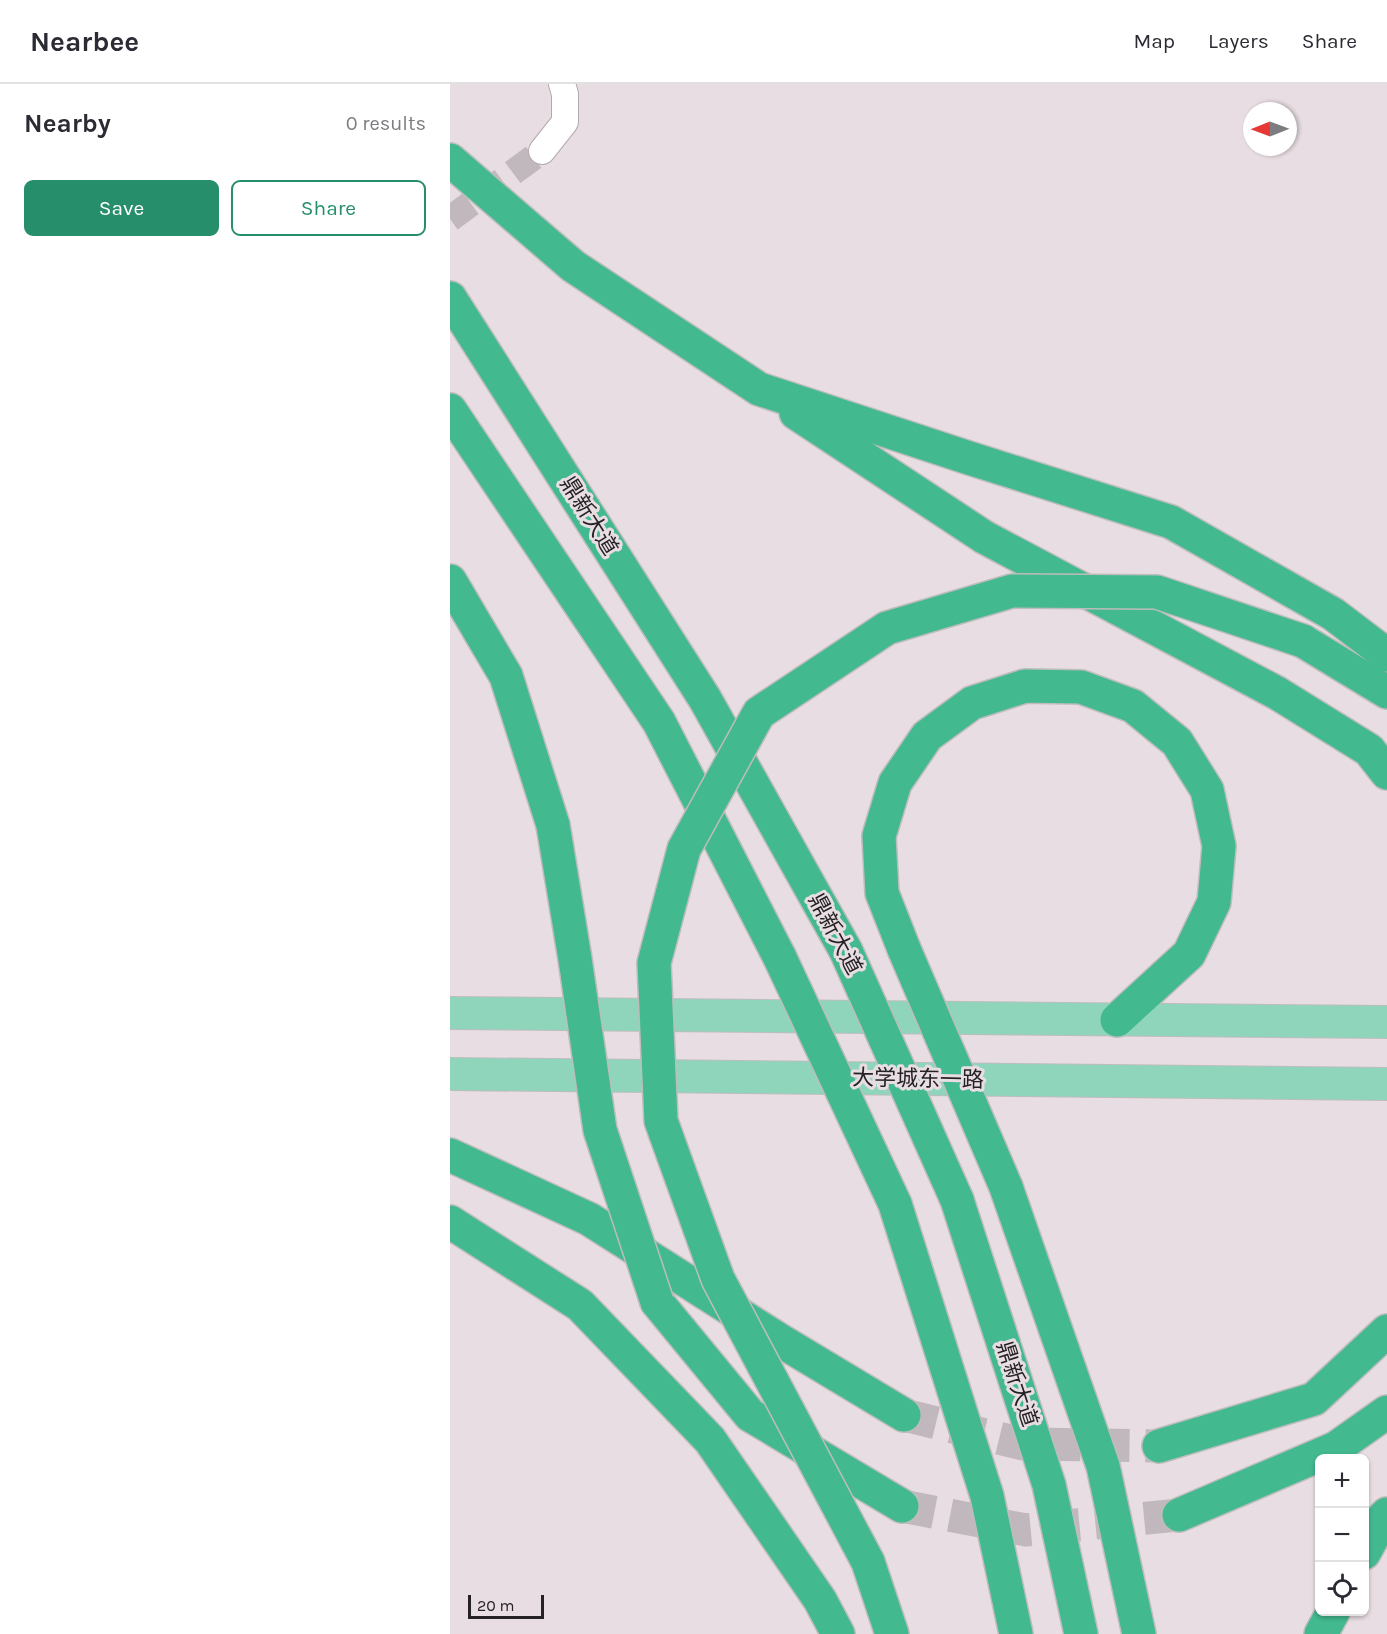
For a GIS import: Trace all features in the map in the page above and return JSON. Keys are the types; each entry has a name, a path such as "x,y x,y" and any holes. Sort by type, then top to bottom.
{"highway":[{"path":"450,160 573,266 984,537 1276,693 1369,750 1387,773"},
{"name":"鼎新大道","path":"450,298 705,699 846,951 957,1200 1049,1485 1081,1634"},
{"path":"759,389 1171,522 1333,614 1387,655"},
{"path":"450,410 659,722 780,958 895,1204 987,1496 1016,1634"},
{"path":"450,581 506,676 553,825 600,1130 657,1302 750,1415 902,1506"},
{"path":"892,1634 868,1562 718,1280 661,1121 654,963 684,849 759,713 887,628 1012,591 1157,592 1303,641 1387,692"},
{"path":"1117,1020 1189,954 1214,902 1220,846 1207,790 1177,742 1133,706 1081,687 1025,686 972,703 927,736 895,783 879,836 882,892 904,949 1006,1187 1103,1466 1139,1634"},
{"path":"450,1155 589,1219 781,1341 904,1415"},
{"path":"450,1222 580,1305 710,1440 820,1600 838,1634"},
{"path":"1159,1446 1314,1399 1387,1331"},
{"path":"1179,1515 1336,1448 1387,1412"},
{"path":"1369,1545 1387,1514"},
{"path":"1321,1634 1330,1616"}],"main road":[{"path":"450,1013 1387,1022"},
{"name":"大学城东一路","path":"450,1074 1387,1084"}],"street":[{"path":"542,151 566,122 565,94 562,84"}],"tunnel":[{"path":"450,219 542,151"},
{"path":"904,1415 1023,1444 1159,1446"},
{"path":"902,1506 1026,1530 1179,1515"}]}
